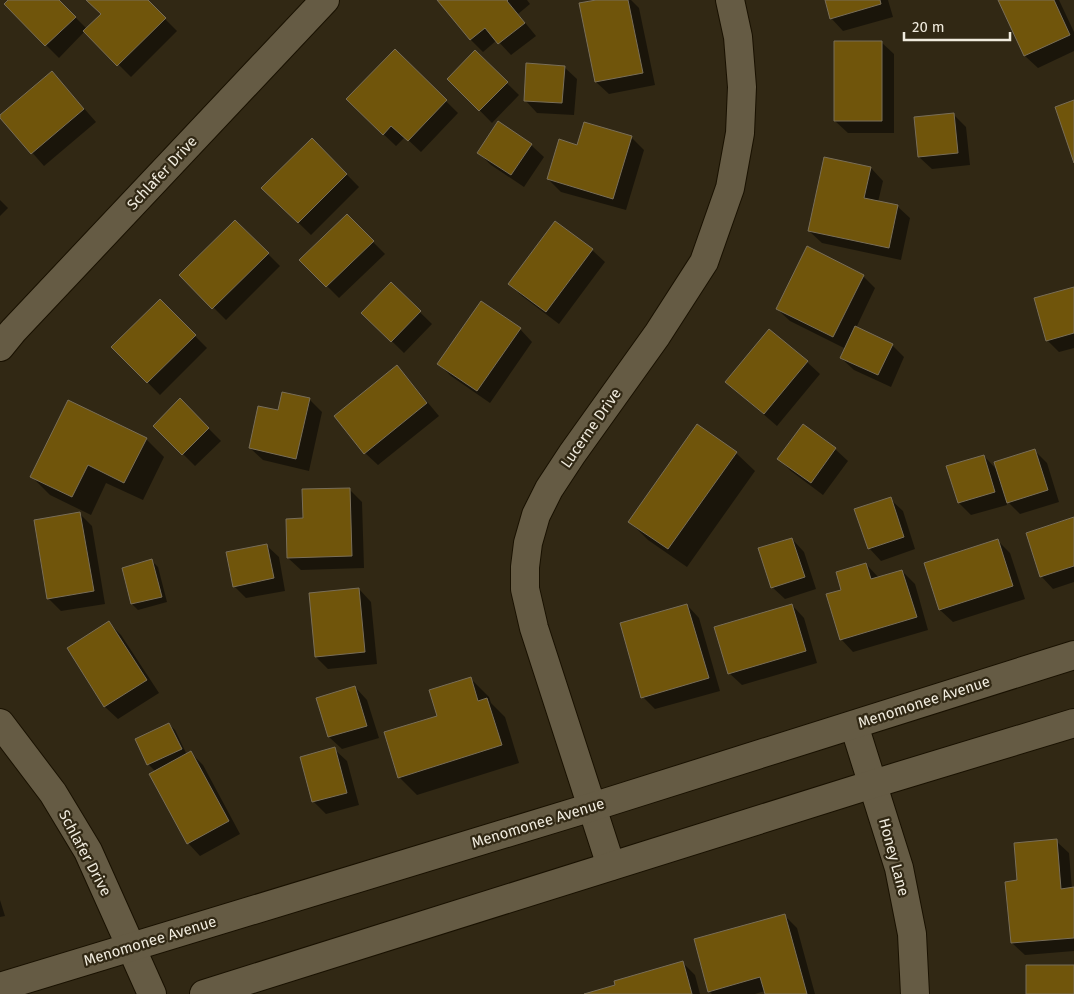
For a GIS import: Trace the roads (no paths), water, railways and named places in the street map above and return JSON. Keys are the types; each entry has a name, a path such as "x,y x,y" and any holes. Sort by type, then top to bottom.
{"street":[{"name":"Schlafer Drive","path":"0,347 325,0"},
{"name":"Lucerne Drive","path":"611,866 534,628 525,589 528,543 536,515 549,489 657,335 704,262 730,188 740,133 742,88 738,37 730,0"},
{"name":"Menomonee Avenue","path":"0,987 592,807 1074,655"},
{"name":"Schlafer Drive","path":"0,723 53,793 88,851 152,994"},
{"path":"204,994 873,784 1074,723"},
{"name":"Honey Lane","path":"854,725 900,868 912,934 915,994"}]}
